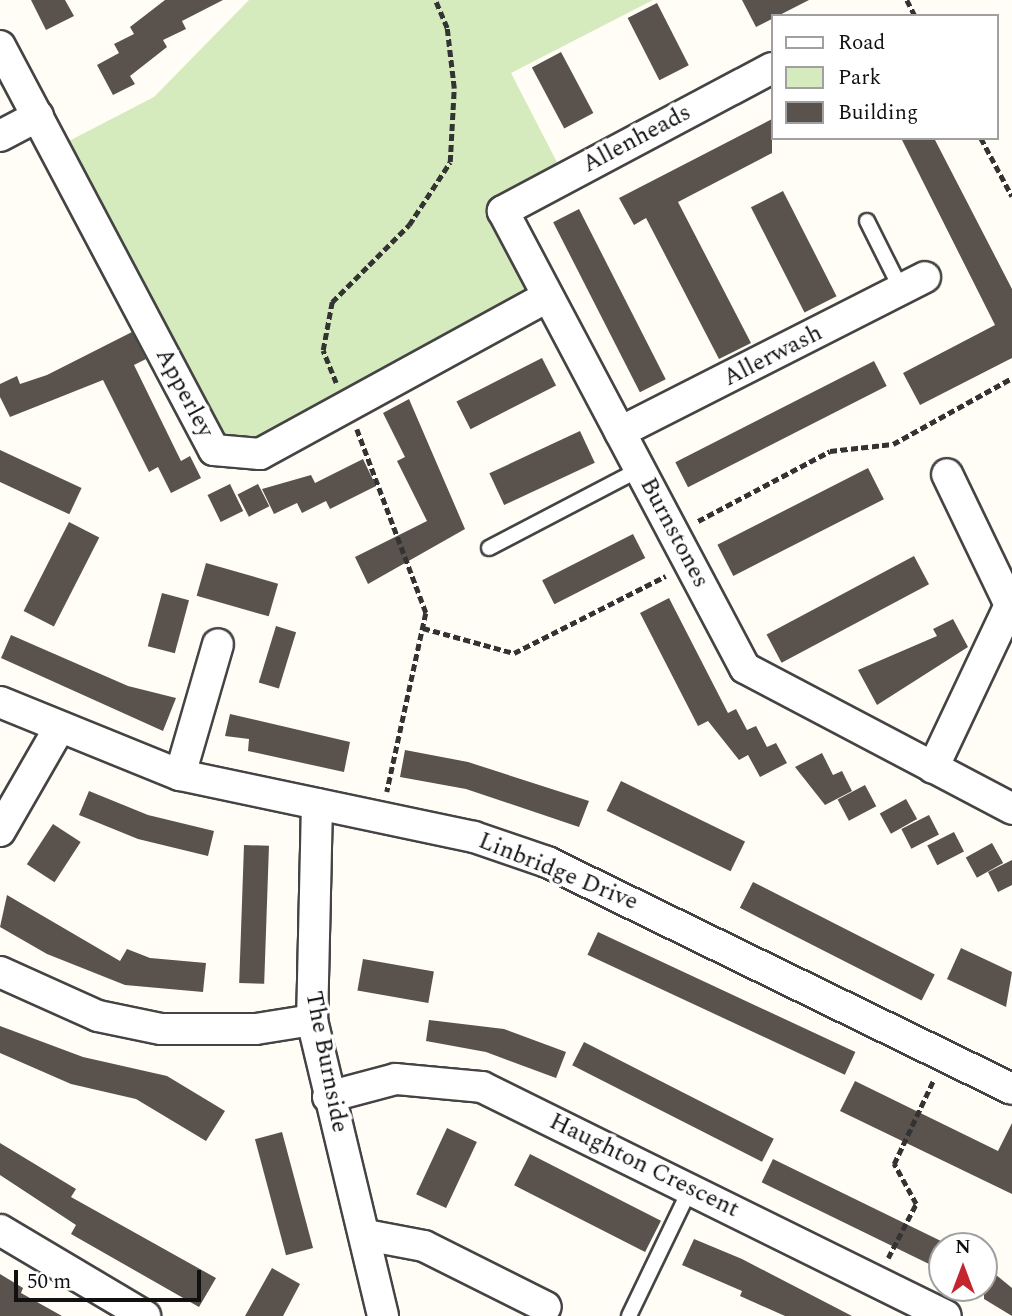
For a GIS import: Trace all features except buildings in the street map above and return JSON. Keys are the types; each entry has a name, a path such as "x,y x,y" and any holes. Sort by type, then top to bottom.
{"street":[{"path":"0,46 38,116 0,136"},
{"name":"Allenheads","path":"503,211 771,69"},
{"name":"Apperley","path":"38,116 214,450 260,454 548,296"},
{"name":"Burnstones","path":"503,211 745,668 1012,809"},
{"name":"Allerwash","path":"620,432 914,284"},
{"path":"933,768 1010,605 947,474"},
{"path":"180,775 218,644"},
{"name":"Linbridge Drive","path":"0,702 58,730 180,775 382,816 547,862 1012,1088"},
{"path":"0,831 58,730"},
{"name":"The Burnside","path":"317,804 313,1020 328,1097 366,1235 383,1316"},
{"path":"0,972 98,1016 161,1030 216,1032 313,1020"},
{"name":"Haughton Crescent","path":"328,1097 396,1079 482,1087 946,1316"},
{"path":"0,1230 145,1316"},
{"path":"366,1235 424,1246 546,1307"}],"lane":[{"path":"867,221 914,284"},
{"path":"489,548 640,469"},
{"path":"629,1316 690,1189"}],"path":[{"path":"382,816 426,613 411,560 323,350 332,302 410,225 450,162 454,88 447,28 435,0"},
{"path":"982,140 1012,196"},
{"path":"675,534 830,451 893,444 1012,378"},
{"path":"423,628 514,653 691,564"},
{"path":"876,1281 916,1204 894,1164 946,1056"}],"green space":[{"path":"249,0 653,0 511,73 561,170 490,206 528,289 511,305 260,444 221,439 67,142 154,97"}]}
